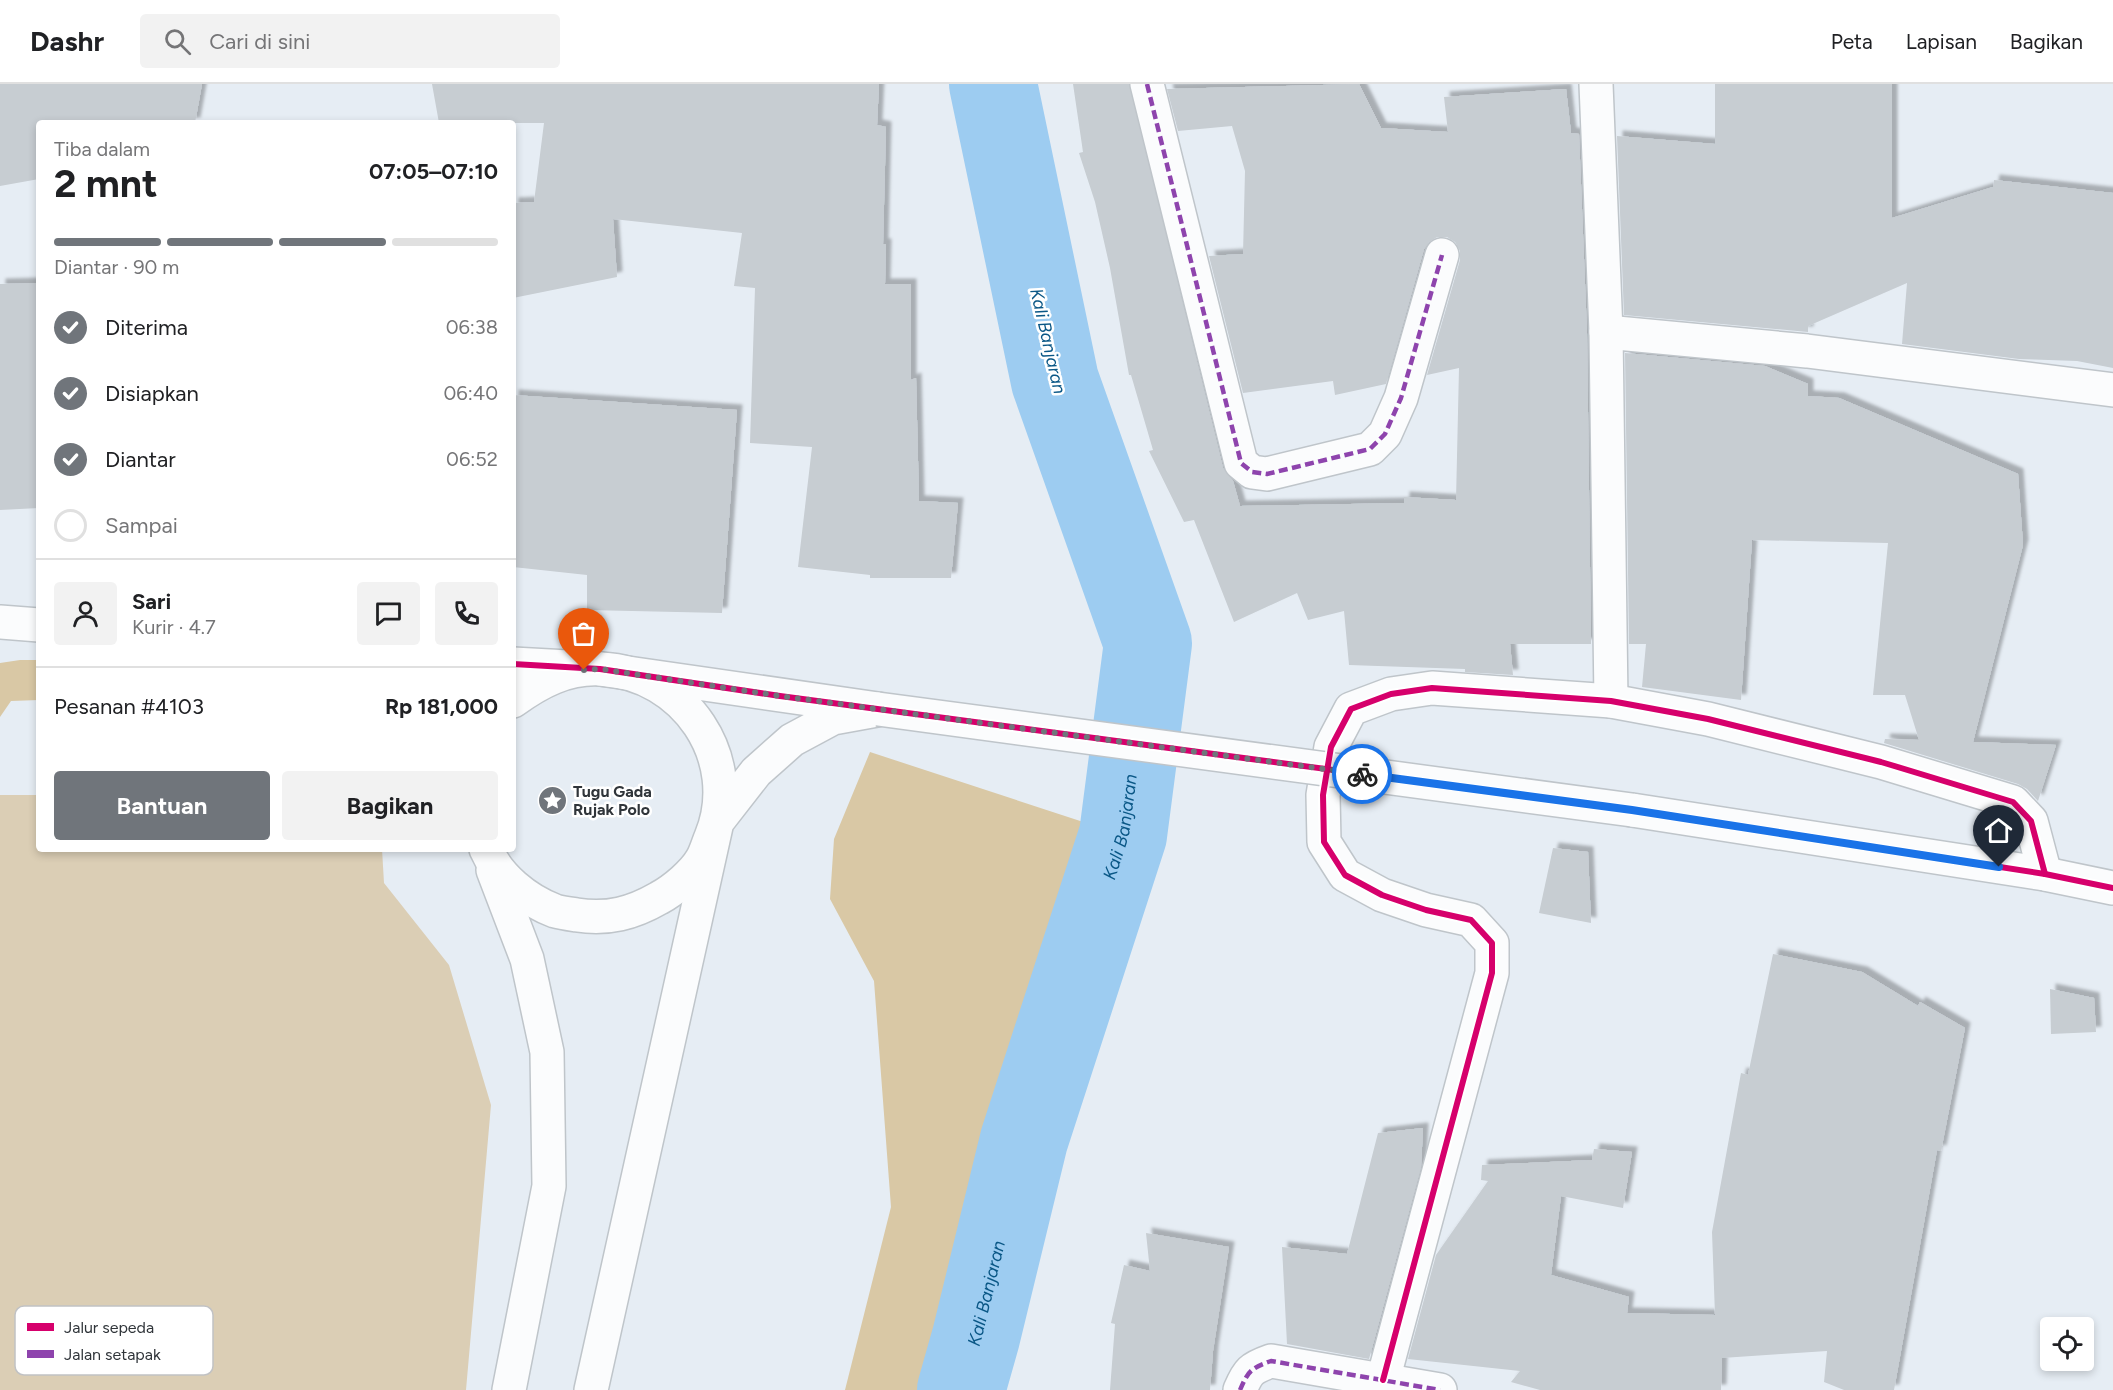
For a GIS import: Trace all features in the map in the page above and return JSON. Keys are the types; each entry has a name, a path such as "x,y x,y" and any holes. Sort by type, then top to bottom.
{"street":[{"path":"1147,84 1241,463 1252,472 1267,474 1370,449 1385,434 1401,398 1442,255"},
{"path":"1596,84 1606,332 1611,701"},
{"path":"1606,332 1807,351 2113,390"},
{"path":"0,622 36,625"},
{"path":"516,664 600,669 878,710 1632,810 2045,874 2113,888"},
{"path":"516,699 537,683 568,672 600,669 637,675 669,692 695,718 713,750 721,786 717,822 591,1390"},
{"path":"1383,1380 1492,973 1492,943 1471,920 1426,910 1382,895 1345,876 1324,842 1323,795 1331,747 1351,709 1391,694 1432,688 1611,701 1708,719 1881,762 2013,802 2031,821 2045,874"},
{"path":"486,852 491,861 519,892 556,911 596,918 638,910 674,890 702,860 717,822 756,772 792,740 833,718 878,710"},
{"path":"486,852 527,959 547,1052 549,1186 510,1390"},
{"path":"1240,1390 1245,1377 1254,1367 1270,1361 1440,1390"}],"shaded area":[{"path":"36,660 36,700 11,701 0,717 0,663"},
{"path":"870,752 1123,835 1024,1140 961,1390 845,1390 891,1207 874,981 830,899 834,839"},
{"path":"0,795 36,795 36,852 382,852 384,883 449,965 491,1105 466,1390 0,1390"}],"building":[{"path":"0,84 202,84 196,120 36,120 36,180 0,186"},
{"path":"432,84 879,84 877,125 886,127 883,244 886,244 885,284 911,284 911,380 916,378 919,501 958,503 951,578 870,578 870,575 798,567 812,447 750,443 755,288 734,286 742,233 613,219 617,277 516,297 516,203 534,202 544,123 516,123 516,120 438,120"},
{"path":"1073,84 1129,84 1223,468 1233,481 1240,506 1404,503 1404,497 1456,500 1459,368 1427,375 1460,260 1460,251 1455,242 1447,237 1437,237 1424,249 1386,384 1335,395 1333,381 1243,393 1209,256 1243,254 1245,171 1232,126 1178,131 1167,89 1359,84 1381,128 1448,132 1444,97 1566,89 1571,133 1579,134 1587,333 1591,644 1510,644 1513,675 1465,672 1465,669 1349,665 1344,611 1308,620 1297,593 1234,622 1194,520 1184,522 1149,451 1153,450 1131,375 1129,375 1110,268 1095,202 1079,153 1083,152"},
{"path":"1715,84 1892,84 1892,218 1993,187 1994,180 2113,193 2113,368 2077,361 2019,359 1902,344 1907,283 1808,326 1808,332 1624,315 1617,136 1715,144"},
{"path":"36,283 36,508 0,510 0,284"},
{"path":"1625,353 1765,366 1808,384 1808,396 1839,398 2018,474 2023,545 1973,742 2056,745 2038,801 2027,789 2018,784 1884,743 1885,739 1919,740 1905,695 1873,695 1888,543 1752,540 1741,700 1642,687 1646,644 1629,644"},
{"path":"516,395 737,410 722,613 587,610 587,575 516,567"},
{"path":"1553,848 1588,852 1591,923 1539,913"},
{"path":"1773,954 1862,972 1918,1006 1920,1002 1965,1028 1941,1151 1937,1150 1894,1390 1844,1390 1824,1382 1827,1351 1722,1358 1721,1390 1540,1390 1511,1382 1520,1371 1408,1359 1436,1255 1488,1181 1481,1180 1482,1165 1592,1160 1594,1149 1632,1152 1623,1208 1561,1196 1551,1275 1629,1297 1627,1313 1715,1315 1712,1232 1741,1073 1748,1075"},
{"path":"2050,989 2094,998 2096,1032 2051,1034"},
{"path":"1423,1128 1421,1167 1369,1359 1287,1344 1282,1247 1347,1254 1378,1133"},
{"path":"1146,1233 1229,1247 1213,1351 1210,1390 1110,1390 1115,1324 1111,1323 1124,1265 1150,1271"}],"waterway":[{"name":"Kali Banjaran","path":"961,1390 1024,1140 1123,835 1148,643 1055,381 993,84"}],"marked path":[{"path":"1147,84 1241,463 1252,472 1267,474 1370,449 1385,434 1401,398 1442,255"},
{"path":"1240,1390 1251,1371 1271,1361 1440,1390"}],"cycle path":[{"path":"516,664 600,669 780,696 1632,810 2045,874 2113,888"},
{"path":"1383,1380 1492,973 1492,943 1471,920 1426,910 1382,895 1345,875 1324,842 1323,795 1331,747 1351,709 1391,694 1432,688 1611,701 1708,719 1881,762 2013,802 2031,821 2045,874"}],"way so far":[{"path":"584,670 600,669 780,696 1362,774"}],"place":[{"name":"Tugu Gada Rujak Polo","path":"552,800"}],"route":[{"path":"1362,774 1632,810 1999,867"}]}
